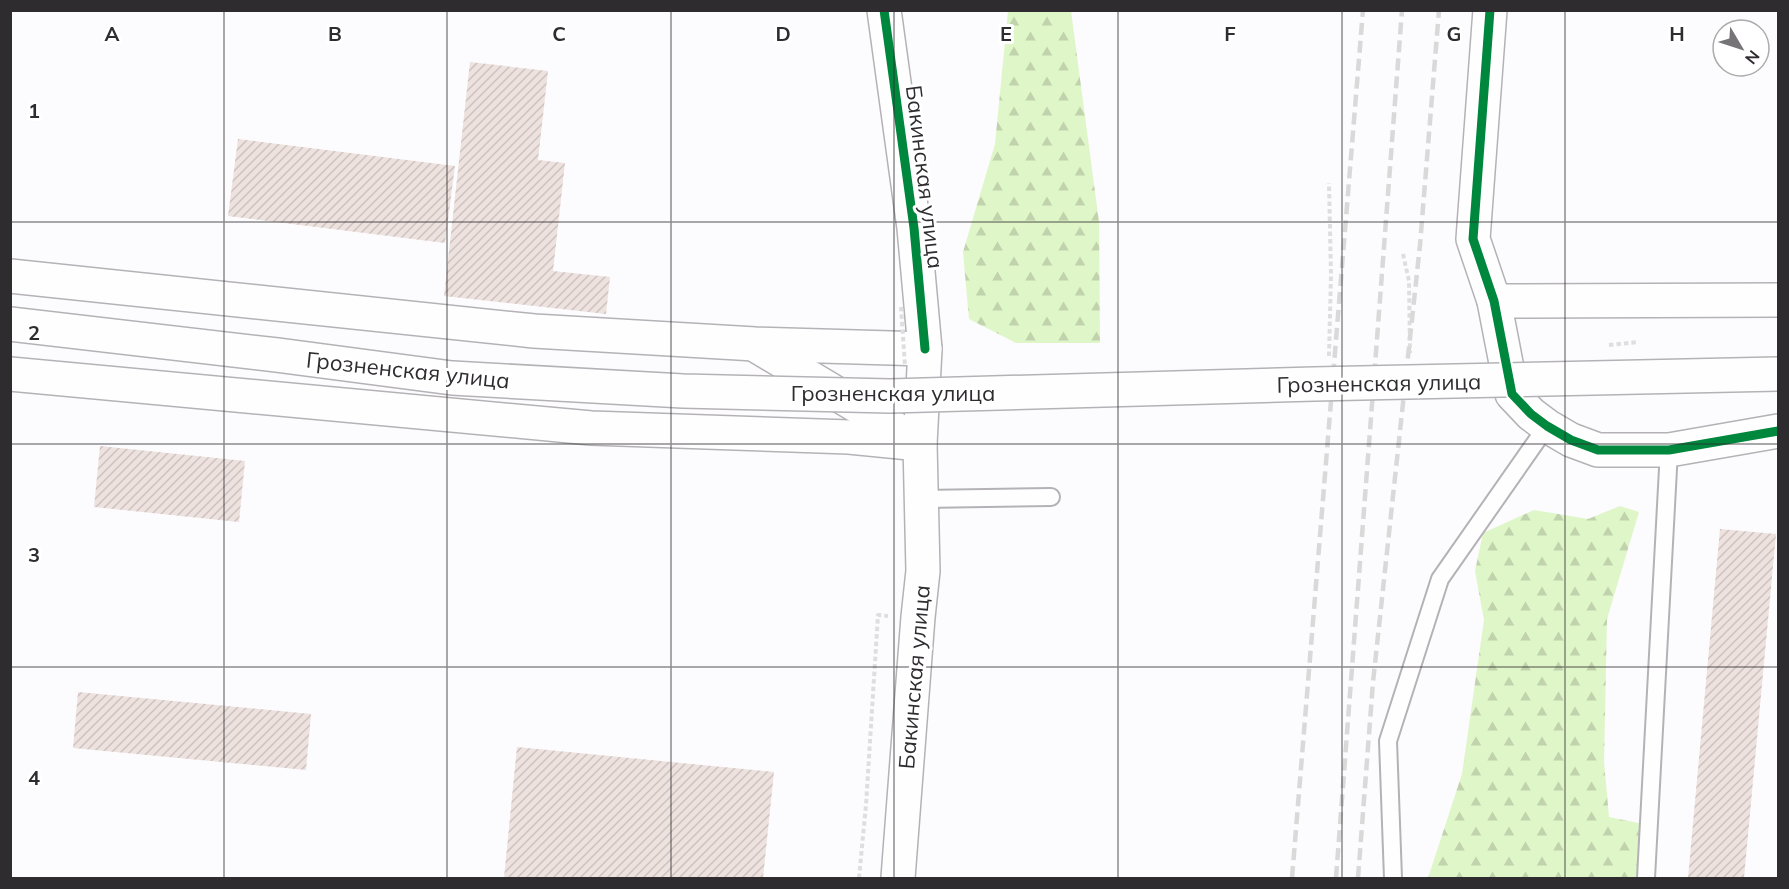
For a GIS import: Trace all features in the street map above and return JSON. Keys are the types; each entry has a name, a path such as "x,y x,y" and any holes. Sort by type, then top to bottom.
{"main road":[{"name":"Бакинская улица","path":"884,10 914,228 925,349 920,444 923,571 898,879"},
{"path":"1491,10 1473,239 1494,301 1512,394 1531,414 1547,426 1570,440 1598,450 1669,450 1779,431"},
{"path":"10,276 534,331 755,344 925,349"},
{"path":"1494,301 1779,300"},
{"name":"Грозненская улица","path":"10,324 452,378 683,391 890,396 1302,384 1779,374"},
{"path":"755,344 920,444"},
{"path":"10,374 591,428 849,437 920,444"}],"lane":[{"path":"1393,879 1388,741 1440,579 1547,426"},
{"path":"1646,879 1669,450"},
{"path":"922,499 1051,497"}],"path":[{"path":"1328,366 1331,275 1329,183"},
{"path":"1403,254 1408,280 1410,363"},
{"path":"901,307 905,375"},
{"path":"859,879 878,615 899,617"}],"green space":[{"path":"1008,11 1071,11 1099,222 1100,343 1016,343 969,319 963,252 995,144"},
{"path":"1620,506 1639,512 1607,619 1604,762 1609,817 1643,824 1642,878 1428,878 1462,774 1484,620 1475,571 1483,533 1534,510 1588,519"}],"building":[{"path":"470,62 548,71 538,160 565,163 553,271 610,277 606,314 444,296"},
{"path":"238,139 455,166 445,243 228,216"},
{"path":"100,446 245,461 239,522 94,507"},
{"path":"1720,529 1776,534 1744,878 1688,878"},
{"path":"78,692 311,714 306,770 73,748"},
{"path":"517,747 774,772 763,878 504,878"}],"railway":[{"path":"1292,878 1363,10"},
{"path":"1336,878 1402,10"},
{"path":"1358,878 1373,682 1420,245 1439,10"}],"cycle path":[{"path":"884,10 914,228 925,349"},
{"path":"1490,10 1473,239 1494,301 1512,394 1531,414 1547,426 1571,440 1598,450 1669,450 1778,431"}]}
